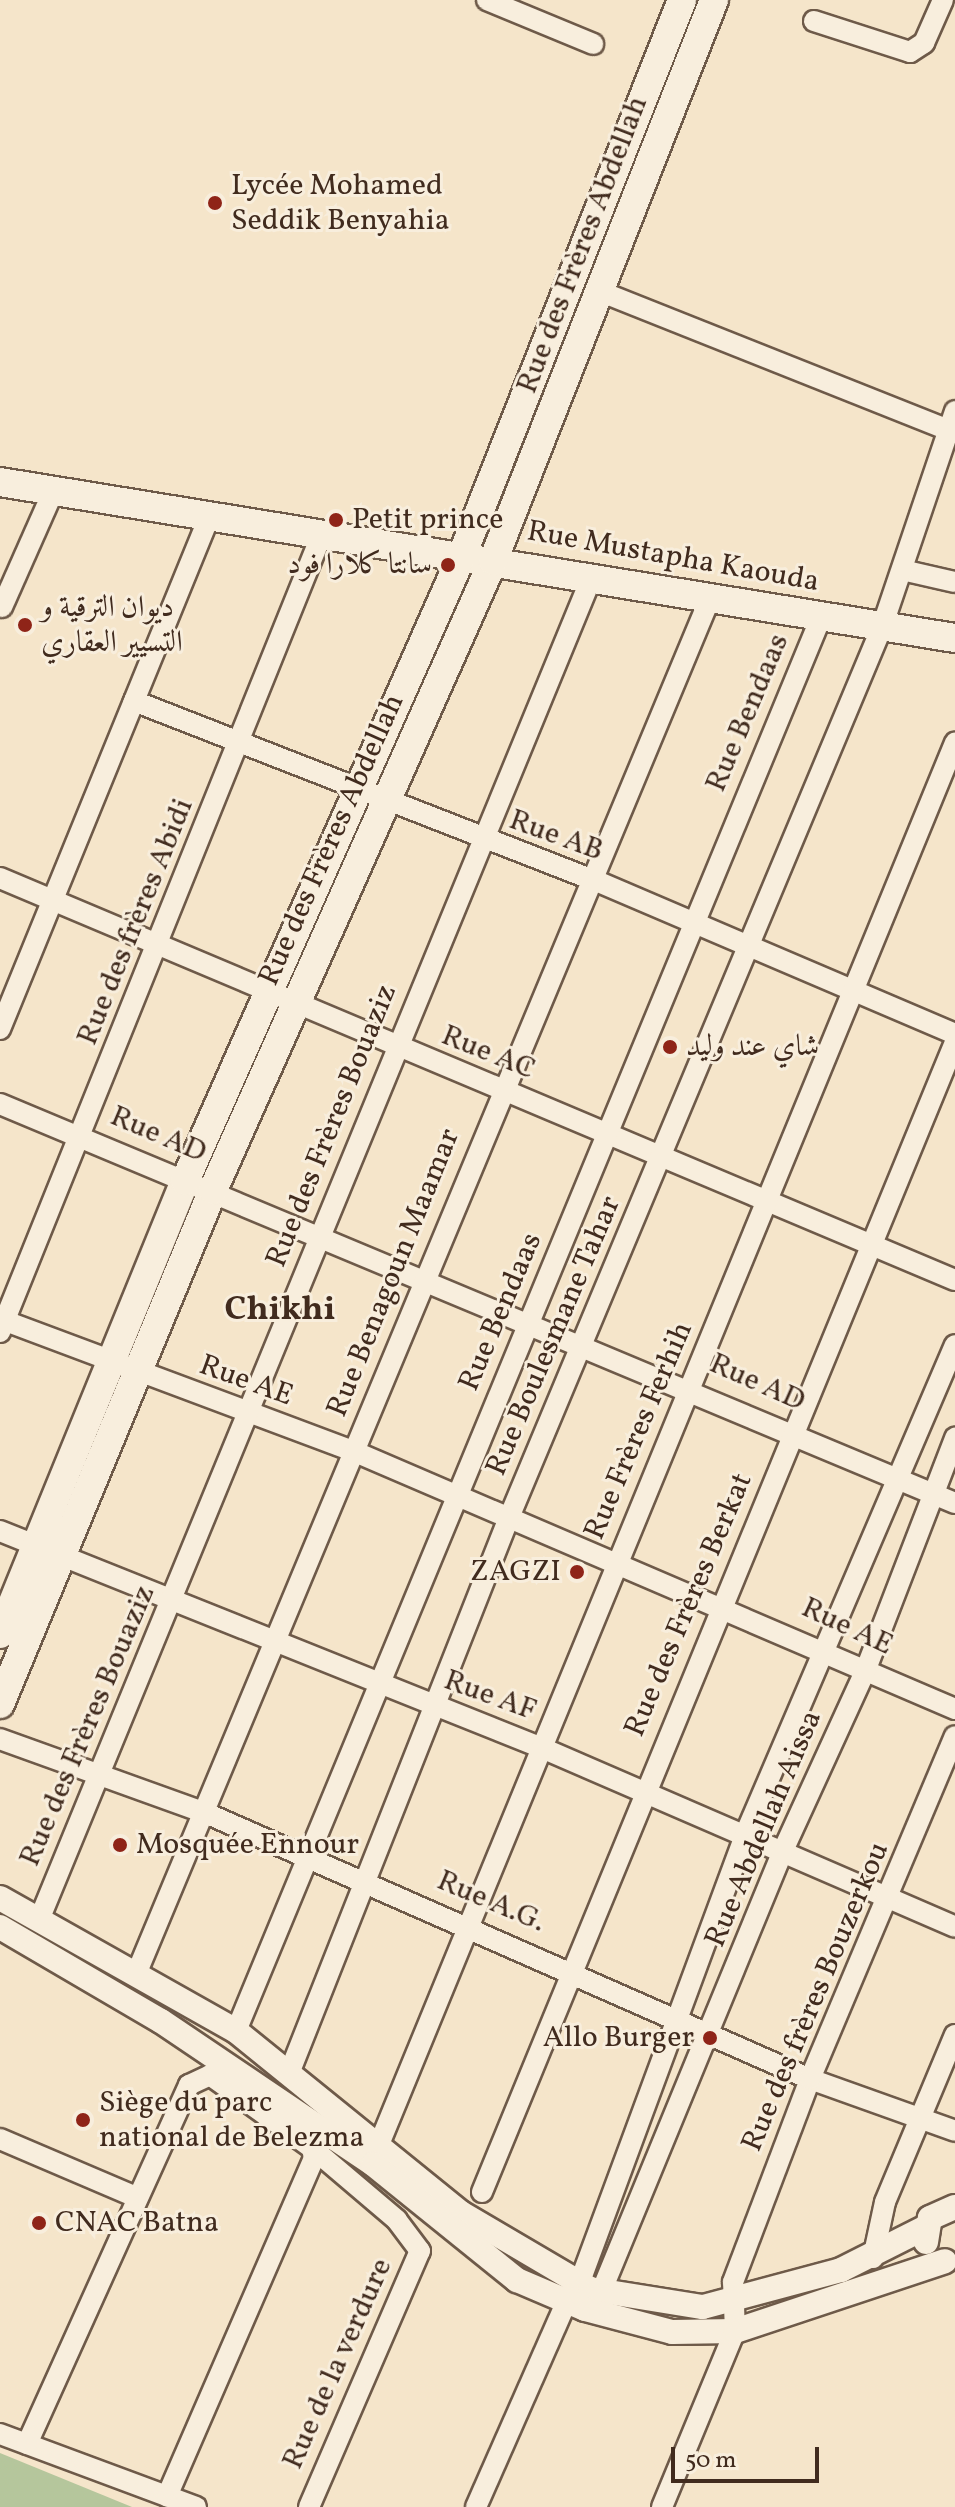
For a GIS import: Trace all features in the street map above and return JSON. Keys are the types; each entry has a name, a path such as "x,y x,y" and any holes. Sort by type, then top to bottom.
{"main road":[{"name":"Rue des Frères Abdellah","path":"0,1704 111,1363 185,1181 360,793 461,558 682,0"},
{"name":"Rue des Frères Abdellah","path":"0,1634 49,1552 139,1372 213,1190 493,561 604,293 714,0"},
{"name":"Rue Mustapha Kaouda","path":"0,482 955,638"}],"street":[{"path":"487,0 593,44"},
{"path":"814,21 910,52 924,43 943,0"},
{"path":"604,293 951,420"},
{"name":"Rue Boulesmane Tahar","path":"290,2071 368,1883 508,1520 584,1346 882,627 951,420"},
{"path":"2,607 53,492"},
{"path":"0,1029 210,515"},
{"name":"Rue des frères Abidi","path":"1,1324 159,950 322,534"},
{"path":"902,570 955,582"},
{"name":"Rue des Frères Bouaziz","path":"39,1920 173,1601 395,1049 486,843 591,579"},
{"name":"Rue Benagoun Maamar","path":"137,1972 208,1814 502,1089 594,880 710,598"},
{"name":"Rue Bendaas","path":"236,2031 311,1863 456,1497 821,617"},
{"name":"Rue AB","path":"134,701 486,843 594,880 691,925 955,1034"},
{"name":"Rue Frères Ferhih","path":"380,2142 467,1923 542,1748 955,743"},
{"name":"Rue AC","path":"0,878 267,996 502,1089 661,1159 875,1243 955,1280"},
{"name":"Rue des Frères Berkat","path":"482,2192 720,1603 875,1243 955,1042"},
{"name":"Rue AD","path":"0,1104 81,1134 185,1181 584,1346 690,1386 955,1503"},
{"name":"Rue AE","path":"1,1324 353,1451 508,1520 720,1603 955,1709"},
{"path":"476,2507 581,2295 682,2021 744,1837 827,1650 955,1345"},
{"name":"Rue Abdellah Aissa","path":"581,2295 619,2240 711,2034 781,1855 866,1669 955,1438"},
{"name":"Rue AF","path":"0,1531 276,1646 542,1748 781,1855 955,1927"},
{"name":"Rue des frères Bouzerkou","path":"732,2292 810,2079 891,1900 955,1736"},
{"name":"Rue A.G.","path":"0,1739 208,1814 311,1863 467,1923 574,1970 810,2079 955,2131"},
{"path":"0,1898 137,1972 236,2031 380,2142 461,2213 581,2295 673,2306 873,2258 926,2227 952,2204"},
{"path":"0,1927 161,2021 373,2164 461,2242 672,2332 735,2331 950,2262"},
{"path":"873,2258 885,2202 955,2035"},
{"path":"27,2444 136,2197 197,2076 210,2075 312,2148 313,2165 167,2496"},
{"path":"0,2139 136,2197"},
{"name":"Rue de la verdure","path":"309,2507 420,2251 397,2220 312,2148"},
{"path":"926,2227 931,2252 950,2262"},
{"path":"662,2507 735,2331 732,2292"},
{"path":"0,2434 196,2507"}],"green space":[{"path":"0,2453 132,2507 0,2507"}],"place":[{"name":"Lycée Mohamed Seddik Benyahia","path":"215,203"},
{"name":"Petit prince","path":"336,520"},
{"name":"سانتا كلارا فود","path":"448,565"},
{"name":"ديوان الترقية و التسيير العقاري","path":"25,625"},
{"name":"شاي عند وليد","path":"670,1047"},
{"name":"ZAGZI","path":"577,1572"},
{"name":"Mosquée Ennour","path":"120,1845"},
{"name":"Allo Burger","path":"710,2038"},
{"name":"Siège du parc national de Belezma","path":"83,2120"},
{"name":"CNAC Batna","path":"39,2223"}],"district":[{"name":"Chikhi","path":"280,1311"}]}
